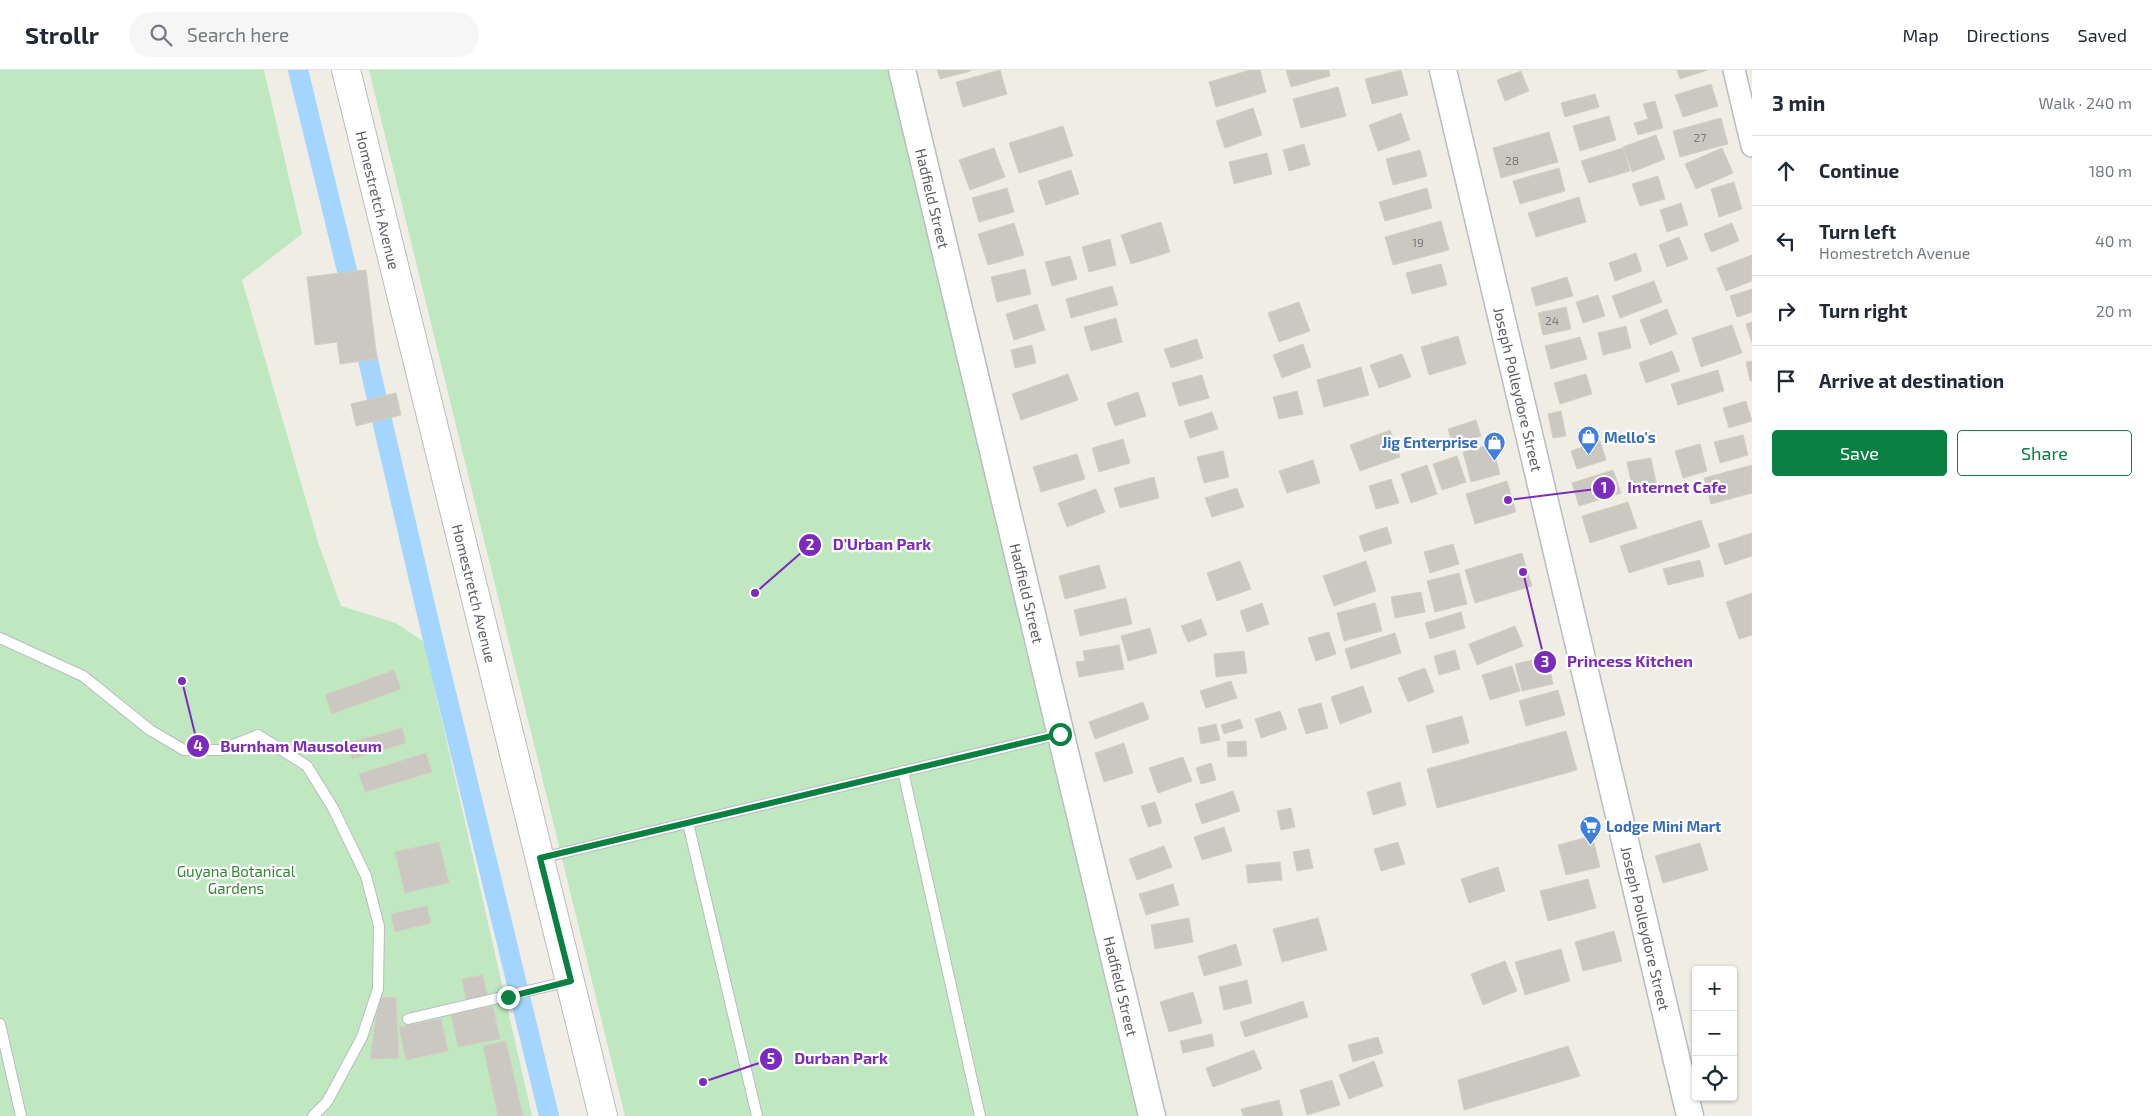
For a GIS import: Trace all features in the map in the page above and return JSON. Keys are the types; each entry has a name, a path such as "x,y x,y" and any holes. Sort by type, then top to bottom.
{"main road":[{"name":"Homestretch Avenue","path":"346,70 603,1116"}],"street":[{"name":"Hadfield Street","path":"902,70 1152,1116"},
{"name":"Joseph Polleydore Street","path":"1443,70 1690,1116"},
{"path":"1734,70 1752,146"}],"lane":[{"path":"2,641 83,676 150,730 184,750 221,750 258,735 306,766 334,808 366,876 379,926 378,989 362,1037 327,1102 313,1116"},
{"path":"540,858 1060,734"},
{"path":"903,771 980,1116"},
{"path":"688,823 757,1116"},
{"path":"408,1018 508,997 571,981"},
{"path":"0,1024 22,1116"}],"green space":[{"name":"Guyana Botanical Gardens","path":"0,70 264,70 302,234 242,280 319,545 341,606 396,623 424,642 532,1116 0,1116"},
{"path":"369,70 888,70 1137,1116 625,1116"}],"building":[{"path":"937,70 970,70 971,71 940,79"},
{"path":"1000,70 1007,94 963,107 956,82"},
{"path":"1250,70 1260,70 1266,92 1216,107 1209,82"},
{"path":"1286,70 1329,70 1330,76 1291,87"},
{"path":"1401,70 1408,95 1372,104 1365,79"},
{"path":"1677,70 1708,70 1680,79"},
{"path":"1521,71 1529,91 1505,101 1497,80"},
{"path":"1711,84 1718,106 1683,117 1675,95"},
{"path":"1338,87 1346,116 1301,128 1293,99"},
{"path":"1595,94 1599,107 1565,117 1561,103"},
{"path":"1655,101 1663,128 1638,135 1634,123 1648,119 1643,104"},
{"path":"1253,108 1262,135 1225,148 1216,121"},
{"path":"1401,113 1410,140 1378,151 1369,125"},
{"path":"1609,116 1616,140 1580,151 1573,126"},
{"path":"1721,118 1728,144 1680,157 1673,131"},
{"path":"1063,126 1073,156 1019,173 1009,143"},
{"path":"1549,132 1558,162 1501,178 1493,148"},
{"path":"1656,135 1665,159 1632,172 1623,147"},
{"path":"1304,144 1310,165 1289,171 1283,150"},
{"path":"994,148 1005,177 970,190 959,160"},
{"path":"1623,148 1630,171 1589,183 1581,161"},
{"path":"1722,148 1733,173 1696,189 1685,164"},
{"path":"1420,150 1427,176 1393,185 1386,159"},
{"path":"1267,153 1272,174 1234,184 1229,162"},
{"path":"1559,168 1565,191 1520,204 1513,181"},
{"path":"1071,170 1079,194 1046,205 1038,181"},
{"path":"1658,176 1665,199 1640,206 1632,184"},
{"path":"1734,182 1742,209 1719,217 1711,189"},
{"path":"1007,188 1014,212 979,222 972,198"},
{"path":"1427,188 1432,208 1385,221 1379,202"},
{"path":"1579,197 1586,222 1536,237 1528,213"},
{"path":"1681,203 1688,225 1667,232 1660,210"},
{"path":"1441,221 1449,250 1393,265 1385,237"},
{"path":"1161,222 1170,252 1131,264 1121,235"},
{"path":"1014,223 1024,255 988,265 978,234"},
{"path":"1732,223 1739,241 1711,252 1704,234"},
{"path":"1679,237 1688,259 1667,267 1659,245"},
{"path":"1110,239 1116,265 1089,272 1082,247"},
{"path":"1636,253 1642,271 1615,281 1609,263"},
{"path":"1752,255 1752,281 1726,291 1717,268"},
{"path":"1070,256 1077,279 1052,286 1045,262"},
{"path":"1441,264 1447,285 1412,294 1406,273"},
{"path":"1025,269 1031,294 997,302 991,277"},
{"path":"366,270 377,359 340,364 337,342 315,345 307,277"},
{"path":"1567,277 1573,296 1536,306 1531,288"},
{"path":"1654,281 1662,302 1620,318 1612,296"},
{"path":"1112,286 1118,305 1071,318 1066,299"},
{"path":"1752,289 1752,312 1737,317 1730,296"},
{"path":"1598,295 1605,316 1583,323 1576,302"},
{"path":"1299,302 1310,331 1279,342 1268,313"},
{"path":"1037,304 1045,330 1014,340 1006,314"},
{"path":"1566,307 1571,329 1543,335 1538,313"},
{"path":"1667,309 1677,334 1650,345 1640,320"},
{"path":"1116,318 1122,342 1091,351 1084,327"},
{"path":"1752,322 1752,343 1746,324"},
{"path":"1732,325 1742,353 1701,367 1692,338"},
{"path":"1626,326 1631,348 1603,355 1598,333"},
{"path":"1458,336 1466,364 1429,375 1421,347"},
{"path":"1580,337 1587,359 1551,369 1545,346"},
{"path":"1197,339 1203,358 1171,368 1164,349"},
{"path":"1303,344 1311,367 1282,378 1273,355"},
{"path":"1032,345 1036,363 1015,368 1011,350"},
{"path":"1672,351 1680,371 1646,383 1639,363"},
{"path":"1402,354 1411,377 1379,388 1370,365"},
{"path":"1752,361 1752,381 1750,381 1746,362"},
{"path":"1361,367 1369,395 1324,407 1317,380"},
{"path":"1718,370 1724,391 1678,405 1671,384"},
{"path":"1068,374 1078,400 1021,420 1012,394"},
{"path":"1586,374 1592,394 1560,404 1554,383"},
{"path":"1202,375 1209,398 1179,406 1172,383"},
{"path":"1297,391 1303,414 1279,419 1273,397"},
{"path":"1138,392 1146,416 1115,426 1107,403"},
{"path":"396,393 401,415 356,426 351,404"},
{"path":"1746,401 1752,421 1729,428 1723,408"},
{"path":"1561,411 1566,436 1553,438 1548,414"},
{"path":"1212,412 1218,429 1190,438 1184,421"},
{"path":"1476,420 1481,436 1453,445 1448,429"},
{"path":"1390,430 1400,457 1360,471 1350,445"},
{"path":"1743,435 1748,455 1720,463 1714,442"},
{"path":"1123,439 1130,463 1099,472 1092,448"},
{"name":"Mello's","path":"1600,441 1606,460 1577,469 1571,451"},
{"path":"1492,444 1500,474 1471,482 1463,452"},
{"path":"1700,444 1707,471 1683,478 1675,451"},
{"path":"1223,451 1229,477 1204,483 1197,457"},
{"path":"1077,454 1085,479 1041,492 1033,467"},
{"path":"1457,456 1466,482 1442,490 1433,464"},
{"path":"1651,458 1657,487 1633,491 1627,462"},
{"path":"1313,460 1320,483 1287,493 1279,471"},
{"path":"1427,465 1437,494 1411,503 1401,474"},
{"path":"1752,465 1752,493 1711,504 1704,478"},
{"path":"1613,470 1621,493 1579,506 1572,483"},
{"path":"1154,477 1159,498 1120,508 1114,488"},
{"path":"1391,479 1399,503 1376,509 1369,486"},
{"path":"1507,481 1516,512 1475,524 1466,494"},
{"path":"1237,488 1244,507 1212,517 1205,498"},
{"path":"1096,489 1105,512 1067,527 1058,503"},
{"path":"1628,502 1637,528 1590,543 1582,516"},
{"path":"1701,520 1710,547 1629,573 1620,546"},
{"path":"1387,527 1392,543 1364,552 1359,536"},
{"path":"1752,533 1752,556 1725,565 1718,544"},
{"path":"1453,544 1459,564 1430,573 1424,552"},
{"path":"1522,553 1532,586 1475,603 1465,570"},
{"path":"1700,560 1704,576 1668,585 1663,569"},
{"path":"1240,561 1251,589 1217,601 1207,573"},
{"path":"1366,561 1376,591 1334,606 1323,576"},
{"path":"1099,565 1106,588 1065,599 1059,576"},
{"path":"1459,573 1467,604 1435,612 1427,581"},
{"path":"1421,592 1425,612 1395,618 1391,597"},
{"path":"1752,593 1752,635 1739,639 1726,602"},
{"path":"1126,598 1132,624 1080,636 1074,610"},
{"path":"1262,603 1269,624 1247,632 1240,611"},
{"path":"1375,603 1382,631 1344,641 1337,613"},
{"path":"1461,612 1465,628 1430,639 1425,623"},
{"path":"1201,619 1207,635 1188,642 1181,626"},
{"path":"1515,626 1523,646 1477,665 1469,644"},
{"path":"1150,628 1157,653 1128,661 1121,636"},
{"path":"1329,632 1336,654 1316,661 1308,638"},
{"path":"1395,633 1401,653 1351,669 1345,649"},
{"path":"1119,645 1124,669 1079,677 1076,662 1085,661 1083,651"},
{"path":"1455,650 1460,669 1439,675 1434,656"},
{"path":"1244,651 1247,673 1216,677 1214,654"},
{"path":"1547,657 1553,684 1522,691 1515,664"},
{"path":"1512,666 1520,691 1490,700 1482,675"},
{"path":"1425,668 1434,692 1408,702 1398,678"},
{"path":"394,670 401,689 332,714 325,695"},
{"path":"1231,681 1237,698 1206,708 1200,691"},
{"path":"1363,686 1372,712 1340,724 1331,697"},
{"path":"1558,690 1565,715 1526,726 1519,701"},
{"path":"1143,702 1149,719 1095,739 1089,722"},
{"path":"1321,703 1328,728 1306,734 1298,709"},
{"path":"1280,711 1287,729 1261,738 1255,719"},
{"path":"1462,716 1469,743 1433,753 1426,726"},
{"path":"1240,719 1243,728 1224,734 1221,725"},
{"path":"1216,724 1220,740 1201,744 1198,728"},
{"path":"402,728 406,743 352,759 348,743"},
{"path":"1566,731 1577,770 1437,808 1427,769"},
{"path":"1246,741 1247,756 1228,757 1227,742"},
{"path":"1124,743 1133,773 1104,782 1095,753"},
{"path":"426,753 432,772 365,792 359,774"},
{"path":"1183,757 1192,781 1158,793 1149,768"},
{"path":"1211,763 1216,780 1201,784 1196,768"},
{"path":"1400,782 1406,805 1373,815 1367,792"},
{"path":"1233,791 1240,811 1202,824 1195,804"},
{"path":"1155,802 1162,823 1148,827 1141,806"},
{"path":"1291,808 1295,827 1281,830 1277,811"},
{"path":"1224,827 1232,851 1202,860 1194,837"},
{"path":"1592,836 1600,867 1566,875 1558,845"},
{"path":"439,842 449,883 405,893 395,852"},
{"path":"1398,842 1405,864 1381,871 1374,849"},
{"path":"1700,843 1708,870 1663,883 1655,856"},
{"path":"1164,846 1172,867 1137,880 1129,859"},
{"path":"1309,849 1313,868 1297,871 1293,852"},
{"path":"1280,862 1282,880 1248,883 1246,865"},
{"path":"1498,867 1505,891 1469,903 1461,879"},
{"path":"1588,879 1596,908 1548,921 1540,891"},
{"path":"1173,884 1179,905 1146,915 1139,894"},
{"path":"427,906 431,923 395,932 391,914"},
{"path":"1189,918 1193,942 1155,949 1151,925"},
{"path":"1318,918 1327,950 1282,962 1273,929"},
{"path":"1614,931 1622,961 1583,971 1575,942"},
{"path":"1236,944 1242,965 1204,976 1198,956"},
{"path":"1561,949 1570,981 1525,995 1515,962"},
{"path":"1505,961 1517,991 1483,1005 1471,974"},
{"path":"483,975 488,1000 467,1004 462,979"},
{"path":"1247,980 1252,1003 1224,1010 1219,987"},
{"path":"1193,992 1202,1023 1169,1032 1160,1002"},
{"path":"396,997 399,1058 370,1059 379,998"},
{"path":"1303,1001 1308,1017 1245,1037 1240,1022"},
{"path":"493,1006 500,1039 458,1047 451,1015"},
{"path":"441,1019 448,1051 406,1060 399,1027"},
{"path":"1212,1034 1214,1046 1183,1053 1180,1041"},
{"path":"1378,1037 1383,1053 1353,1062 1348,1045"},
{"path":"506,1041 523,1116 498,1116 483,1046"},
{"path":"1568,1046 1580,1076 1464,1110 1458,1080"},
{"path":"1254,1050 1262,1069 1213,1087 1206,1068"},
{"path":"1374,1061 1383,1086 1349,1099 1339,1075"},
{"path":"1332,1080 1340,1105 1307,1115 1300,1090"},
{"path":"1279,1100 1283,1116 1243,1116 1241,1109"}],"waterway":[{"path":"298,70 354,299"},
{"path":"362,334 431,631 549,1116"}],"place":[{"name":"Mello's","path":"1588,456"},
{"name":"Jig Enterprise","path":"1494,461"},
{"name":"Internet Cafe","path":"1508,500"},
{"name":"Princess Kitchen","path":"1523,572"},
{"name":"D'Urban Park","path":"755,593"},
{"name":"Burnham Mausoleum","path":"182,681"},
{"name":"Lodge Mini Mart","path":"1590,845"},
{"name":"Durban Park","path":"703,1082"}],"route":[{"path":"508,997 571,981 540,858 1060,734"}]}
